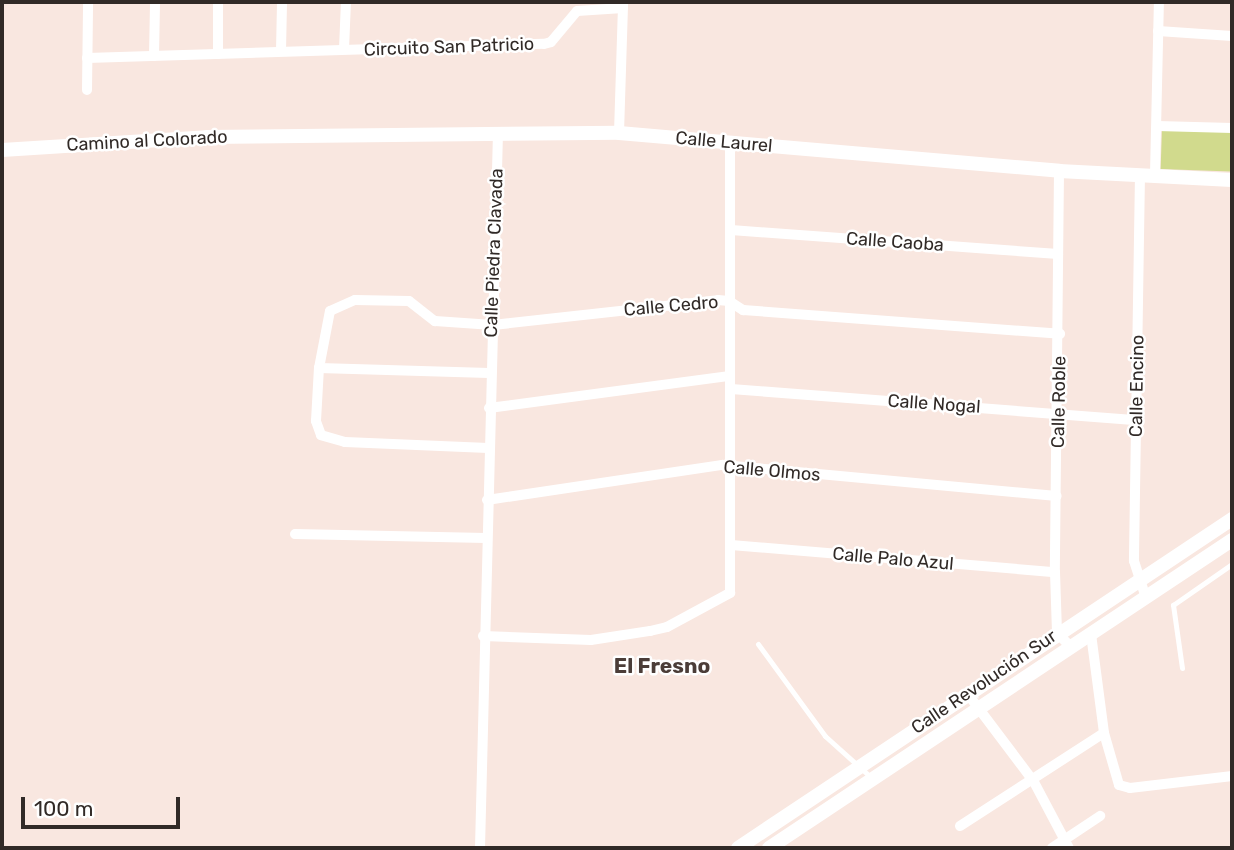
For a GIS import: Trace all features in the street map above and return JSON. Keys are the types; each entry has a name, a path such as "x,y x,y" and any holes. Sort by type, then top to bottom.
{"street":[{"path":"86,90 88,2"},
{"path":"154,56 155,2"},
{"path":"218,2 218,54"},
{"path":"281,51 282,2"},
{"name":"Circuito San Patricio","path":"344,49 346,2"},
{"name":"Calle Encino","path":"1141,589 1137,420 1148,174 1157,126 1159,2"},
{"path":"619,133 623,5"},
{"name":"Circuito San Patricio","path":"87,58 544,44 554,40 576,7 623,5"},
{"path":"1158,31 1232,36"},
{"path":"1157,126 1232,128"},
{"name":"Calle Piedra Clavada","path":"480,848 489,373 493,325 498,132"},
{"name":"Calle Laurel","path":"293,135 619,133 1059,171 1232,180"},
{"name":"Camino al Colorado","path":"2,150 293,135"},
{"path":"483,636 591,640 663,629 728,597 732,585 730,143"},
{"name":"Calle Roble","path":"1057,633 1055,572 1060,334 1059,171"},
{"name":"Calle Caoba","path":"731,230 1058,254"},
{"name":"Calle Cedro","path":"319,368 330,311 355,300 409,301 435,321 493,325 729,301 743,310 1060,334"},
{"path":"488,448 327,439 317,427 319,368 489,373"},
{"path":"489,408 730,376"},
{"name":"Calle Nogal","path":"731,389 1137,420"},
{"name":"Calle Olmos","path":"487,500 699,468 731,468 1058,496"},
{"name":"Calle Revolución Sur","path":"769,848 1091,634 1178,553 1230,523"},
{"path":"295,534 486,538"},
{"name":"Calle Revolución Sur","path":"738,848 1057,633 1141,589 1189,569 1232,540"},
{"name":"Calle Palo Azul","path":"732,545 1055,572"},
{"path":"1178,553 1189,569"},
{"path":"1057,633 1071,647"},
{"path":"1091,634 1104,733 1117,783 1130,788 1232,776"},
{"path":"967,693 1034,782 1068,843"},
{"path":"960,826 1034,782 1104,733"},
{"path":"1052,848 1068,843 1100,816"}],"lane":[{"path":"1182,668 1173,605 1232,564"},
{"path":"758,644 825,736 862,765 873,779"}],"green space":[{"path":"1162,129 1232,131 1231,171 1161,169"}],"district":[{"name":"El Fresno","path":"662,666"}]}
